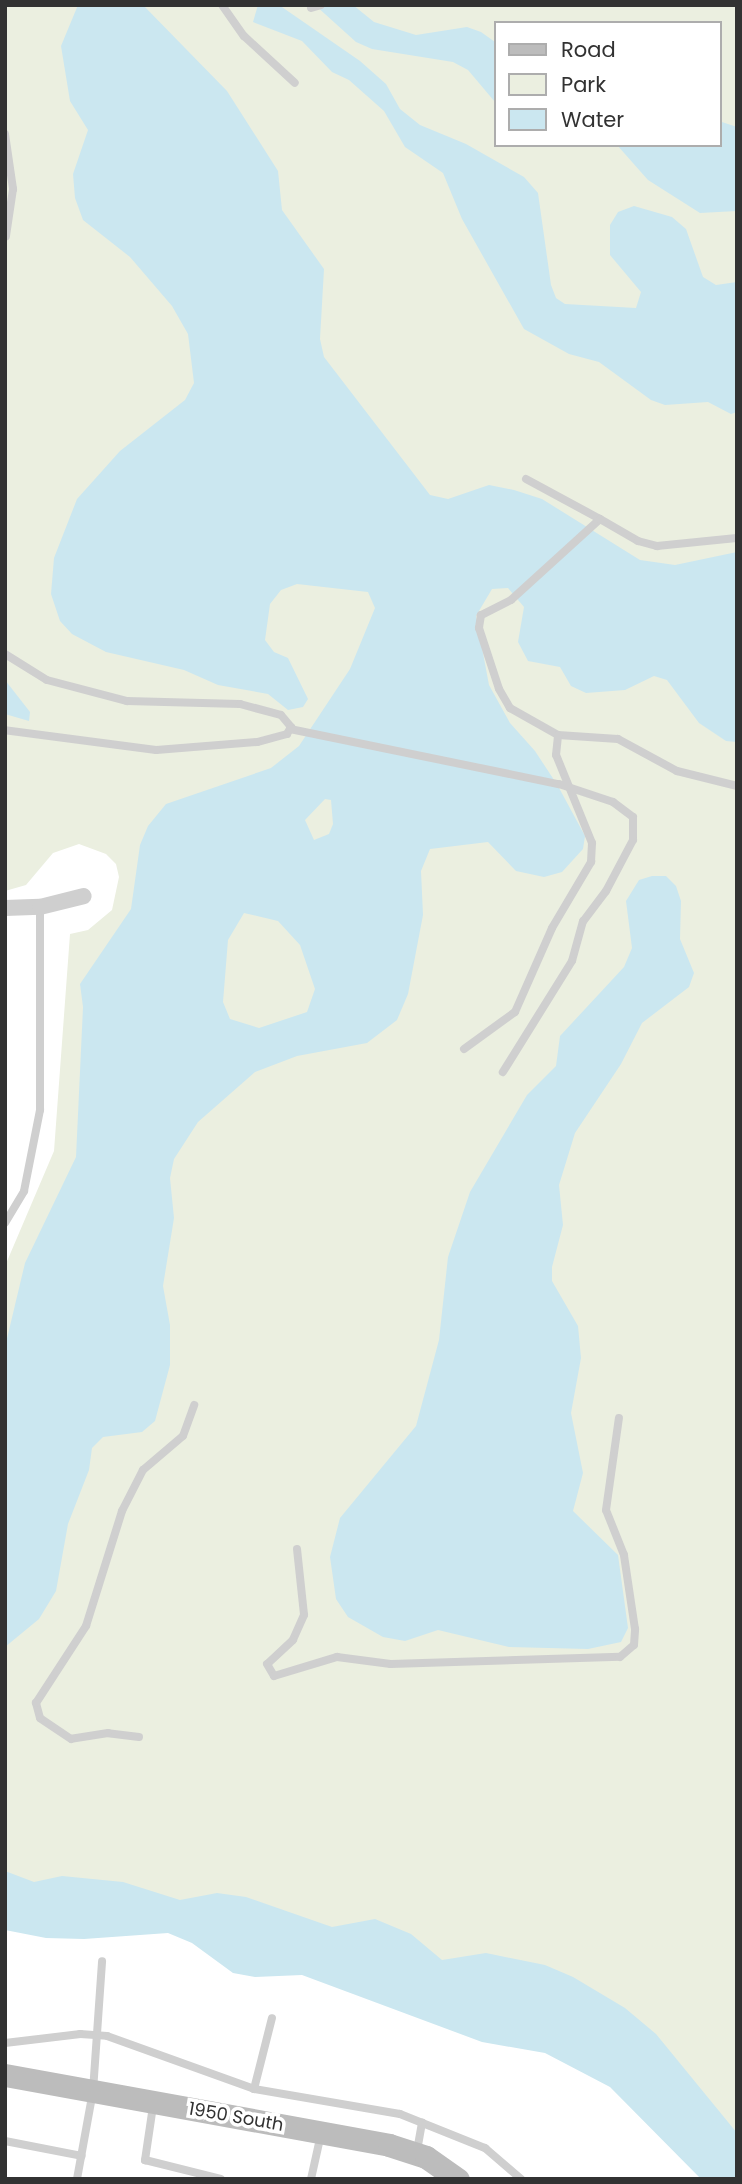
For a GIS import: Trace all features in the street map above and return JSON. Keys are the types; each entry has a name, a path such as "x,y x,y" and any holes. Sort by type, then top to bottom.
{"street":[{"path":"5,908 40,907 84,896"},
{"name":"1950 South","path":"5,2075 322,2132 416,2154 438,2163 458,2179"}],"lane":[{"path":"222,5 244,36 295,83"},
{"path":"312,8 321,5"},
{"path":"5,134 13,189 6,236"},
{"path":"526,479 598,523 638,541 657,546 737,538"},
{"path":"598,523 511,600 487,609 479,619 499,690 518,715 558,735 618,739 677,771 737,786"},
{"path":"5,654 47,680 127,701 213,702 268,710 287,719 290,729"},
{"path":"5,730 156,750 257,742 290,729 564,785 627,810 635,831 606,891 583,920 572,961 551,1002 503,1072"},
{"path":"464,1049 514,1012 552,928 591,862 592,843 564,785 556,755 558,735"},
{"path":"5,1223 24,1191 40,1110 40,907"},
{"path":"139,1737 108,1733 71,1739 40,1718 36,1703 86,1626 121,1511 143,1470 183,1436 194,1405"},
{"path":"297,1549 304,1615 293,1640 267,1664 274,1676 337,1657 391,1664 620,1657 634,1645 635,1629 624,1555 606,1510 619,1418"},
{"path":"77,2179 93,2091 99,2035 102,1961"},
{"path":"254,2089 272,2018"},
{"path":"5,2043 99,2035 254,2089 400,2114 485,2148 521,2179"},
{"path":"154,2102 145,2160 220,2179"},
{"path":"416,2154 422,2122"},
{"path":"312,2179 322,2132"},
{"path":"5,2141 82,2156"}],"green space":[{"path":"5,5 737,5 737,2179 642,2061 224,1924 5,1905 5,1266 54,1151 70,934 88,930 112,910 119,877 116,864 106,854 79,844 53,853 26,885 5,891"}],"water":[{"path":"78,5 143,5 227,91 278,171 282,210 324,269 320,339 324,357 430,495 448,499 489,485 514,490 542,499 640,560 675,565 737,552 737,742 726,741 699,723 667,680 654,676 625,690 586,693 571,686 560,667 528,661 518,642 524,607 508,588 492,589 476,616 489,685 510,723 535,751 558,786 585,836 583,849 562,872 544,877 516,871 488,842 430,849 421,871 423,915 408,994 397,1020 367,1043 297,1056 255,1072 198,1122 174,1159 170,1178 174,1218 163,1286 170,1325 170,1365 155,1421 142,1432 103,1437 92,1448 89,1470 68,1524 56,1591 39,1619 5,1647 5,1347 25,1263 76,1157 83,1007 80,984 131,909 140,845 148,826 166,804 271,768 299,746 350,669 375,608 368,592 297,584 281,590 270,604 265,640 274,652 288,658 308,699 303,707 288,710 268,694 218,685 184,670 106,652 72,634 60,621 51,594 54,558 77,499 120,451 185,400 194,383 188,334 172,306 130,257 83,220 75,198 73,174 88,130 70,101 61,46","holes":["325,799 331,800 333,824 329,834 314,840 305,820","244,913 278,921 300,945 315,989 307,1012 259,1028 230,1019 223,1002 228,940"]},
{"path":"258,5 279,5 360,61 386,84 400,109 420,125 466,144 524,177 538,193 551,285 556,298 565,304 636,308 641,292 610,255 610,225 618,212 634,206 672,217 686,229 703,277 716,285 737,282 737,412 731,414 708,402 665,405 651,400 599,362 569,354 524,329 462,219 443,173 405,147 384,111 349,80 332,72 302,41 253,22"},
{"path":"315,5 353,5 374,22 416,35 467,27 481,32 494,41 494,101 468,70 453,62 372,49 356,42"},
{"path":"721,122 737,127 737,211 700,213 648,180 619,147 721,147"},
{"path":"5,680 30,712 29,721 5,714"},
{"path":"666,876 676,886 681,901 680,939 694,973 689,987 642,1023 621,1064 575,1133 559,1185 563,1225 552,1267 552,1281 578,1326 581,1358 571,1413 583,1473 573,1511 618,1555 628,1628 621,1642 588,1649 509,1647 438,1630 405,1641 383,1637 348,1617 336,1599 330,1557 340,1518 416,1426 439,1340 448,1257 470,1192 527,1095 556,1066 560,1036 624,967 632,948 626,901 639,880"},
{"path":"5,1871 34,1882 62,1876 123,1882 180,1900 217,1893 246,1897 332,1927 375,1919 411,1934 442,1960 486,1953 545,1965 573,1977 625,2008 656,2034 737,2133 737,2179 701,2179 610,2087 545,2053 482,2042 302,1975 255,1977 233,1973 192,1943 168,1933 84,1939 46,1938 5,1930"}]}
